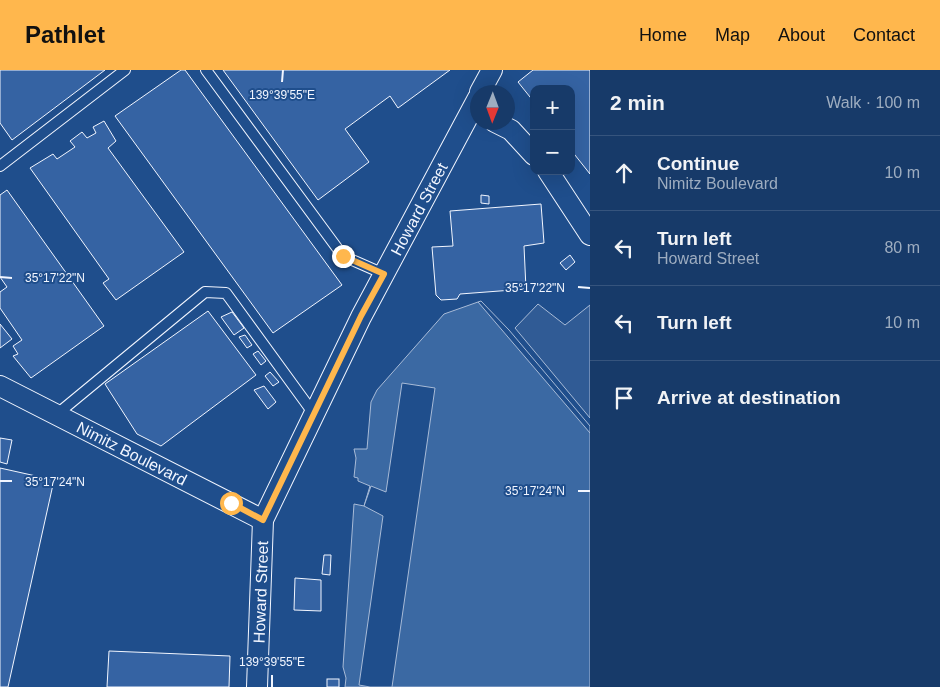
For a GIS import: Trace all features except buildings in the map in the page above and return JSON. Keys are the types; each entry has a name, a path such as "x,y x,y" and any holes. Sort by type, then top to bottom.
{"street":[{"name":"Howard Street","path":"485,85 492,70"},
{"name":"Howard Street","path":"256,687 263,520 361,316 470,116"},
{"path":"511,130 530,151"},
{"path":"551,175 590,235"},
{"name":"Nimitz Boulevard","path":"0,386 263,520"}],"lane":[{"path":"0,166 125,70"},
{"path":"206,70 343,256 384,274"},
{"path":"56,415 205,292 226,293 314,414"}],"shaded area":[{"path":"478,302 507,331 590,429 590,687 345,687 346,678 343,667 354,504 364,506 370,486 358,481 358,478 354,477 356,458 354,449 367,449 371,402 377,390 444,314"},
{"path":"538,304 565,325 590,305 590,418 515,328"}],"pier":[{"path":"481,301 509,330 590,426 590,433 478,302"},
{"path":"402,383 435,388 392,687 370,687 359,685 383,516 364,506 371,486 386,492"}],"route":[{"path":"231,503 263,520 361,316 384,274 343,256"}]}
